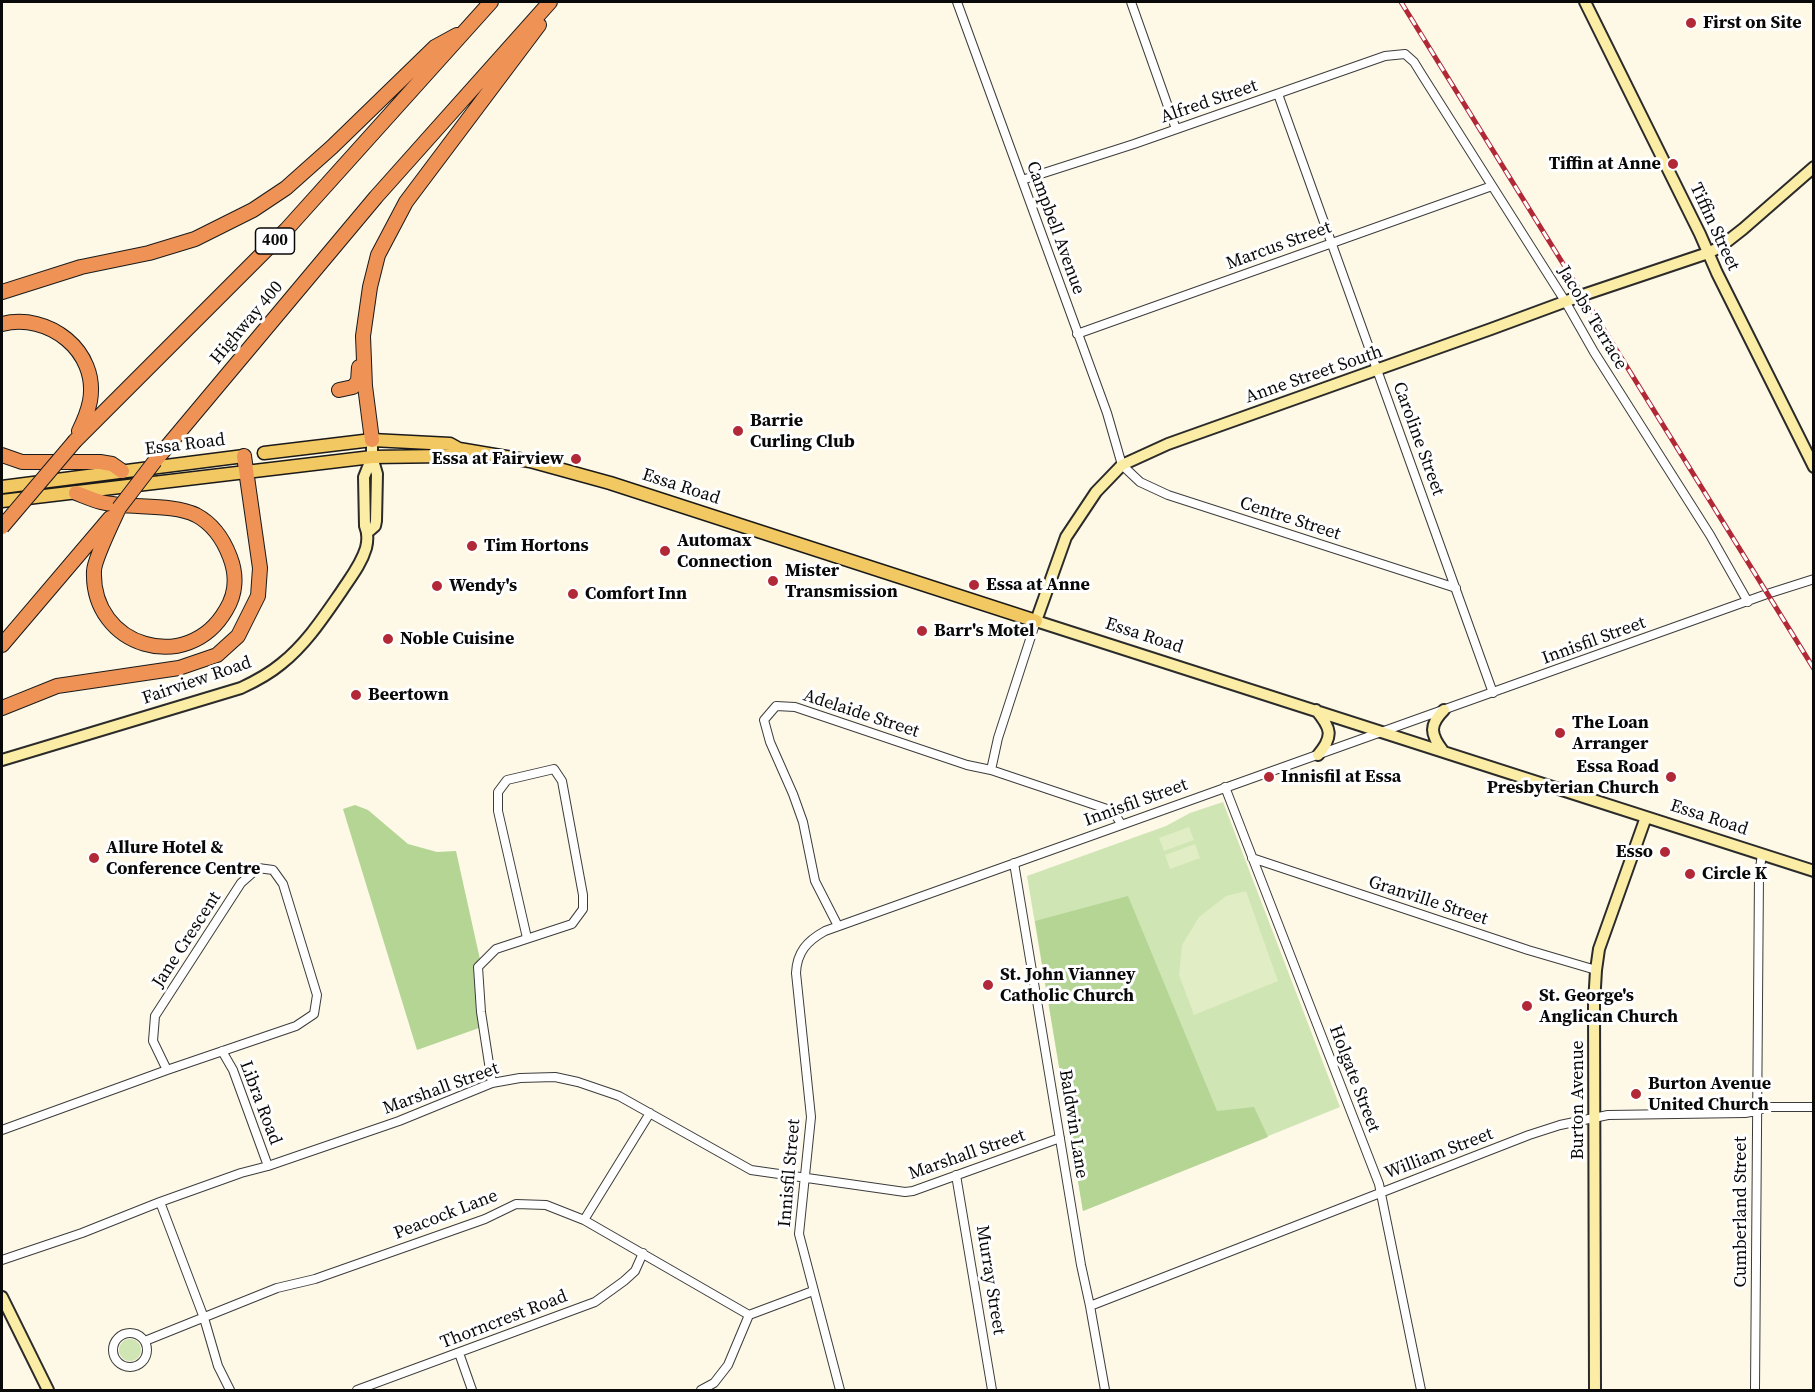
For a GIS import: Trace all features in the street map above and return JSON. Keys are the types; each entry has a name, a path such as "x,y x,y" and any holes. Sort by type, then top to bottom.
{"highway":[{"name":"Highway 400","path":"2,527 75,441 286,230 491,2"},
{"name":"Highway 400","path":"2,645 119,508 154,461 376,197 550,2"},
{"path":"372,440 365,386 363,336 370,287 378,255 406,202 556,2"},
{"path":"2,292 81,267 195,239 253,210 286,188 324,154 435,47 464,32"},
{"path":"2,324 17,321 42,325 66,337 76,348 86,365 91,383 91,399 75,441"},
{"path":"339,390 353,387 358,381 358,349 363,336"},
{"path":"2,455 22,462 100,462 112,464 122,471"},
{"path":"2,708 57,686 179,668 217,655 238,636 258,596 260,568 244,456"},
{"path":"75,493 102,502 195,514 216,532 226,547 234,567 235,584 231,601 217,625 201,638 179,646 158,646 134,640 112,624 103,612 95,596 93,569 119,508"}],"main road":[{"name":"Essa Road","path":"264,453 372,440 450,444 459,449 530,462 610,483 1036,621"},
{"name":"Essa Road","path":"2,501 372,457 446,456 459,449"},
{"name":"Essa Road","path":"2,487 244,456"}],"street":[{"name":"Campbell Avenue","path":"957,2 1107,413 1122,465"},
{"path":"1131,2 1176,129"},
{"name":"Tiffin Street","path":"1585,2 1814,467"},
{"name":"Alfred Street","path":"1022,180 1385,56 1405,54"},
{"name":"Jacobs Terrace","path":"1405,54 1414,62 1565,301 1594,352 1710,536 1748,602"},
{"name":"Caroline Street","path":"1278,94 1493,693"},
{"name":"Anne Street South","path":"991,770 1036,621 1066,537 1096,492 1122,465 1168,444 1565,301 1708,253 1720,247 1743,229 1814,167"},
{"name":"Marcus Street","path":"1077,334 1492,186"},
{"path":"372,440 372,457"},
{"name":"Essa Road","path":"244,456 264,453"},
{"name":"Fairview Road","path":"2,760 241,688 261,679 281,664 303,644 360,564 367,546 368,532 364,526 364,477 372,457"},
{"name":"Centre Street","path":"1122,465 1140,482 1168,495 1456,588"},
{"name":"Innisfil Street","path":"840,1390 799,1234 811,1117 796,982 796,963 808,942 838,926 1814,579"},
{"name":"Essa Road","path":"1036,621 1814,871"},
{"name":"Adelaide Street","path":"838,926 815,881 803,822 794,794 770,742 764,720 776,706 795,707 1113,811 1121,825"},
{"path":"1315,710 1327,723 1329,731 1327,745 1318,755"},
{"path":"1443,751 1435,740 1432,729 1434,722 1444,710"},
{"path":"492,1083 481,1012 478,966 496,949 572,924 583,909 583,896 562,781 554,769 507,780 498,792 498,811 527,938"},
{"name":"Holgate Street","path":"1225,788 1379,1184 1421,1390"},
{"name":"Burton Avenue","path":"1595,1390 1596,970 1599,949 1646,817"},
{"name":"Cumberland Street","path":"1755,1390 1759,875 1762,854"},
{"name":"Granville Street","path":"1252,858 1528,950 1596,970"},
{"name":"Baldwin Lane","path":"1014,863 1081,1265 1105,1390"},
{"name":"Jane Crescent","path":"2,1130 296,1026 314,1014 317,995 283,884 273,870 258,868 242,883 155,1017 153,1041 167,1070"},
{"name":"Libra Road","path":"222,1052 233,1070 268,1166"},
{"name":"Marshall Street","path":"2,1260 82,1233 241,1173 399,1121 492,1083 520,1078 555,1077 619,1096 743,1167 761,1172 905,1192 1060,1138"},
{"name":"William Street","path":"1090,1306 1545,1129 1608,1115 1745,1113 1766,1107 1814,1107"},
{"path":"584,1220 650,1113"},
{"name":"Murray Street","path":"956,1175 960,1187 992,1390"},
{"path":"160,1202 204,1318 218,1366 230,1390"},
{"name":"Peacock Lane","path":"145,1341 277,1288 315,1280 485,1219 516,1204 546,1205 584,1220 748,1315"},
{"name":"Thorncrest Road","path":"357,1390 595,1302 635,1270 643,1253"},
{"path":"701,1390 714,1383 728,1365 748,1315 813,1291"},
{"path":"2,1297 48,1390"},
{"name":"Peacock Lane","path":"137,1334 145,1341 147,1346 145,1357 137,1365 126,1366 117,1360 115,1344 121,1336 137,1334"},
{"path":"459,1353 472,1390"}],"green space":[{"path":"1223,802 1340,1107 1083,1211 1027,876 1166,826 1190,813"},
{"path":"355,805 368,810 408,844 437,852 456,851 481,964 479,1028 417,1050 343,809"},
{"path":"1189,827 1194,840 1164,851 1159,838"},
{"path":"1195,844 1200,858 1170,869 1165,855"},
{"path":"1246,891 1278,981 1194,1015 1179,975 1182,945 1199,917 1226,896"},
{"path":"1128,896 1217,1111 1254,1107 1268,1137 1083,1211 1035,921"},
{"path":"130,1339 138,1342 141,1350 138,1358 130,1361 122,1358 119,1350 122,1342"}],"railway":[{"path":"1401,2 1814,669"}],"place":[{"name":"First on Site","path":"1691,23"},
{"name":"Tiffin at Anne","path":"1673,164"},
{"name":"Barrie Curling Club","path":"738,431"},
{"name":"Essa at Fairview","path":"576,459"},
{"name":"Tim Hortons","path":"472,546"},
{"name":"Automax Connection","path":"665,551"},
{"name":"Mister Transmission","path":"773,581"},
{"name":"Essa at Anne","path":"974,585"},
{"name":"Wendy's","path":"437,586"},
{"name":"Comfort Inn","path":"573,594"},
{"name":"Barr's Motel","path":"922,631"},
{"name":"Noble Cuisine","path":"388,639"},
{"name":"Beertown","path":"356,695"},
{"name":"The Loan Arranger","path":"1560,733"},
{"name":"Innisfil at Essa","path":"1269,777"},
{"name":"Essa Road Presbyterian Church","path":"1671,777"},
{"name":"Esso","path":"1665,852"},
{"name":"Allure Hotel & Conference Centre","path":"94,858"},
{"name":"Circle K","path":"1690,874"},
{"name":"St. John Vianney Catholic Church","path":"988,985"},
{"name":"St. George's Anglican Church","path":"1527,1006"},
{"name":"Burton Avenue United Church","path":"1636,1094"}]}
